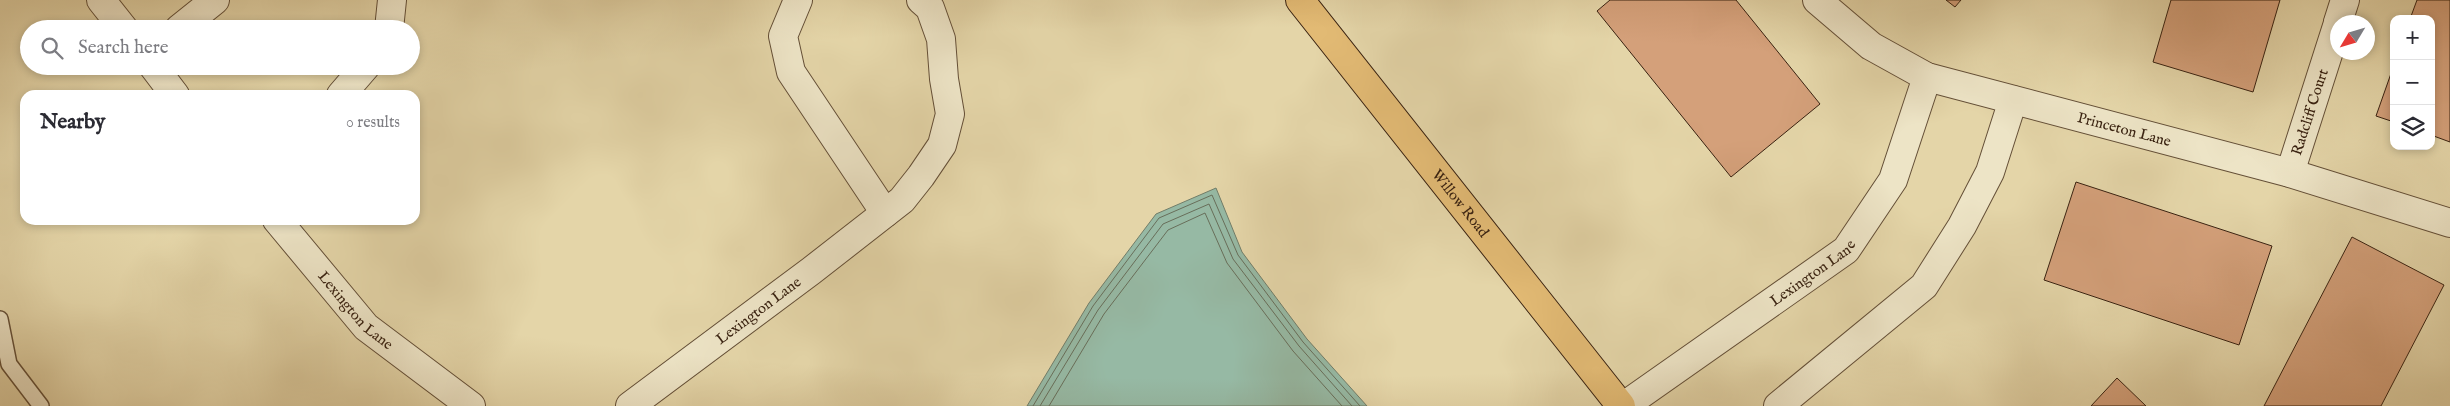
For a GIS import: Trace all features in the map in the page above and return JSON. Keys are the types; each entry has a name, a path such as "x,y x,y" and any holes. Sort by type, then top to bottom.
{"main road":[{"name":"Willow Road","path":"1300,0 1623,406"}],"street":[{"path":"101,0 117,20"},
{"path":"191,20 216,0"},
{"path":"391,20 392,0"},
{"path":"798,0 783,36 791,72 885,213"},
{"name":"Lexington Lane","path":"630,406 902,200 942,145 950,114 944,79 942,39 930,8 921,0"},
{"name":"Princeton Lane","path":"1817,0 1871,46 1927,77 2290,172 2450,223"},
{"name":"Radcliff Court","path":"2340,15 2345,0"},
{"name":"Radcliff Court","path":"2290,172 2330,48"},
{"path":"160,75 171,90"},
{"path":"345,90 358,75"},
{"name":"Lexington Lane","path":"1623,406 1846,250 1893,180 1927,77"},
{"path":"1778,406 1924,286 1962,226 1990,172 2014,100"},
{"name":"Lexington Lane","path":"281,225 366,327 471,406"}],"lane":[{"path":"0,318 9,364 41,406"}],"water":[{"path":"1216,188 1242,252 1307,339 1367,406 1027,406 1089,303 1156,214"}],"building":[{"path":"1610,0 1736,0 1820,104 1731,177 1597,11"},
{"path":"1946,0 1961,0 1955,7"},
{"path":"2171,0 2280,0 2253,92 2153,62"},
{"path":"2417,0 2450,0 2450,142 2435,136 2435,15 2411,15"},
{"path":"2390,76 2390,121 2376,116"},
{"path":"2076,182 2272,246 2239,345 2044,280"},
{"path":"2352,237 2444,285 2381,406 2264,406"},
{"path":"2117,378 2146,406 2091,406"}]}
